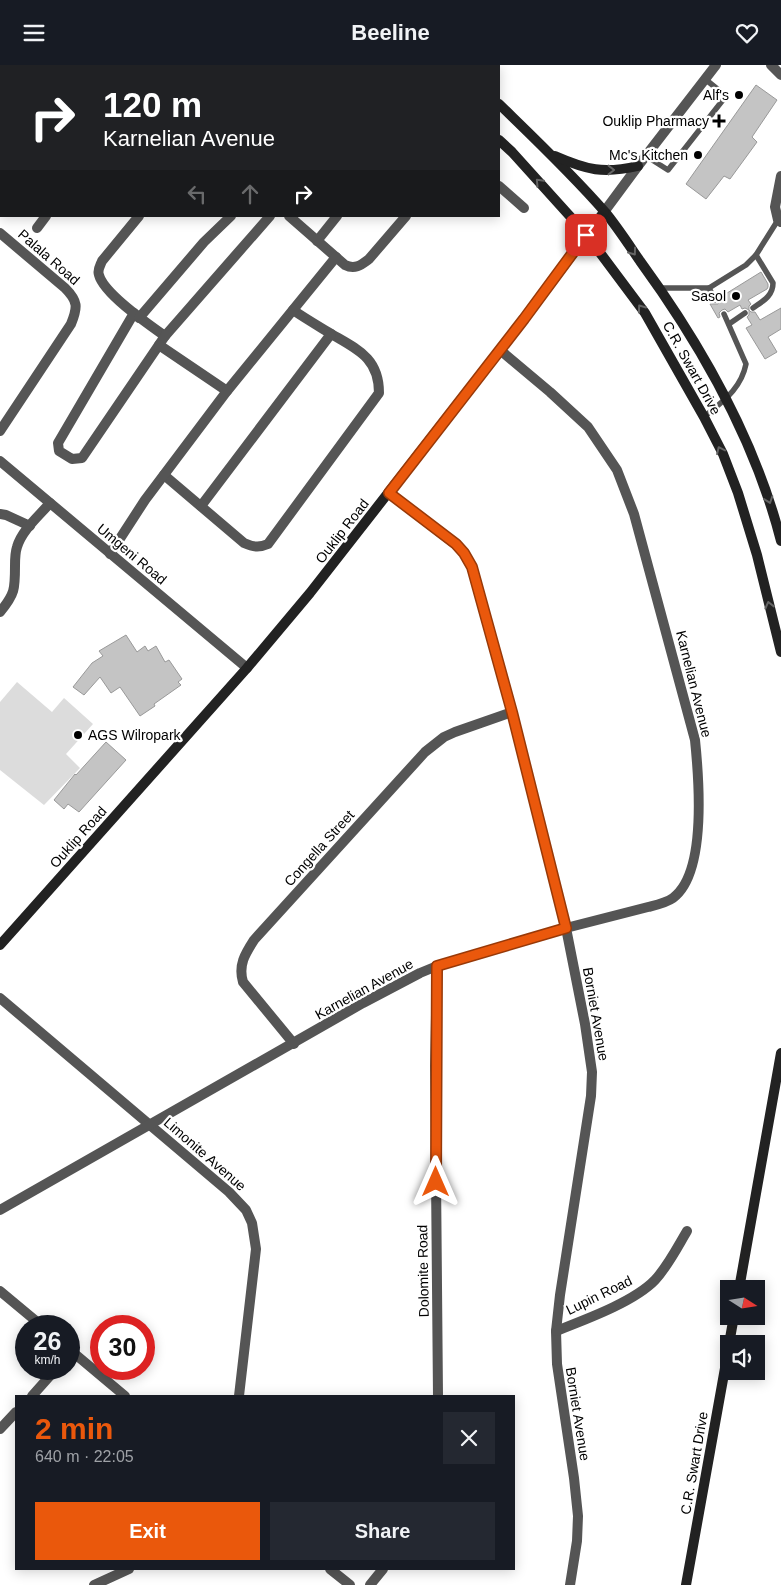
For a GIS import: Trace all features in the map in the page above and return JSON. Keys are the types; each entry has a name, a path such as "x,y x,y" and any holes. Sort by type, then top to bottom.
{"main road":[{"name":"C.R. Swart Drive","path":"500,105 551,155 604,212 660,288 702,355 726,398 755,460 775,516 781,541"},
{"name":"C.R. Swart Drive","path":"500,141 586,235 645,313 704,417 723,454 738,493 757,555 781,652"},
{"path":"551,155 597,170 621,170 638,166"},
{"name":"Ouklip Road","path":"0,945 247,668 310,593 500,350 604,212"},
{"path":"741,1280 781,1053"},
{"name":"C.R. Swart Drive","path":"686,1585 723,1380"}],"street":[{"name":"Ouklip Road","path":"604,212 716,65"},
{"path":"771,65 781,75"},
{"path":"779,221 775,207 781,176"},
{"path":"500,187 524,208"},
{"path":"37,228 45,217"},
{"path":"138,217 102,261 98,268 98,273 106,288 162,340 227,391"},
{"path":"230,217 136,315 59,440 58,448 62,454 72,459 82,458 162,340 269,217"},
{"path":"290,217 336,257 350,267 355,268 362,265 405,217"},
{"path":"317,241 336,217"},
{"name":"Palala Road","path":"0,233 74,296 76,305 72,324 0,431"},
{"path":"110,554 145,500 227,391 336,257"},
{"path":"164,475 244,543 253,547 262,547 268,544 379,393 379,381 374,366 362,351 293,310"},
{"path":"201,506 332,334"},
{"name":"Karnelian Avenue","path":"0,1211 363,1003 420,973 437,966 566,928 672,899 687,882 694,863 697,840 698,779 695,740 634,514 617,470 588,427 500,350"},
{"name":"Umgeni Road","path":"0,461 247,668"},
{"name":"Borniet Avenue","path":"389,493 456,544 472,567 512,712 566,928 585,1024 593,1083 556,1331 557,1364 578,1517 578,1541 570,1585"},
{"path":"0,612 13,593 15,586 15,555 17,546 30,526 50,503"},
{"path":"0,514 30,526"},
{"name":"Congella Street","path":"294,1044 243,982 240,973 244,955 254,940 426,752 444,737 512,712"},
{"name":"Dolomite Road","path":"437,966 435,1067 438,1395"},
{"name":"Limonite Avenue","path":"0,998 150,1125 246,1210 252,1223 256,1255 239,1395"},
{"name":"Lupin Road","path":"556,1331 622,1302 650,1285 669,1261 687,1231"},
{"path":"0,1291 29,1315"},
{"path":"80,1359 124,1395"},
{"path":"33,1395 46,1380"},
{"path":"0,1429 15,1413"},
{"path":"94,1585 127,1570"},
{"path":"331,1570 350,1585"},
{"path":"370,1585 382,1570"}],"lane":[{"path":"646,156 668,171 726,96 705,79"},
{"path":"660,288 709,288 746,265 756,255 779,221"},
{"path":"753,308 769,297 773,286 756,255"},
{"path":"709,288 716,300"},
{"path":"729,324 745,313"},
{"path":"704,417 726,398 742,380 746,363 724,315"}],"shaded area":[{"path":"17,682 52,712 64,698 93,724 66,754 80,768 44,805 0,770 0,702"}],"building":[{"path":"756,85 777,100 752,137 757,142 730,179 724,176 706,199 686,184"},
{"path":"761,272 768,287 748,300 751,304 749,310 742,309 740,305 728,312 725,309 722,310 718,318 710,304 718,304 719,298"},
{"path":"781,308 781,329 768,337 777,352 765,359 746,328 752,325 747,317 749,310 755,312 760,320"},
{"name":"AGS Wilropark","path":"126,635 137,652 145,646 148,651 156,646 165,662 169,660 182,679 178,682 181,685 140,716 120,687 111,693 100,677 84,695 73,687 92,663 103,656 99,651"},
{"path":"106,742 126,760 79,812 68,804 64,809 54,800 75,774"}],"place":[{"name":"Alf's","path":"739,95"},
{"name":"Ouklip Pharmacy","path":"719,121"},
{"name":"Mc's Kitchen","path":"698,155"},
{"name":"Sasol","path":"736,296"},
{"name":"AGS Wilropark","path":"78,735"}],"route":[{"path":"436,1182 435,1067 437,966 566,928 512,712 472,567 456,544 389,493 524,319 586,235"}]}
